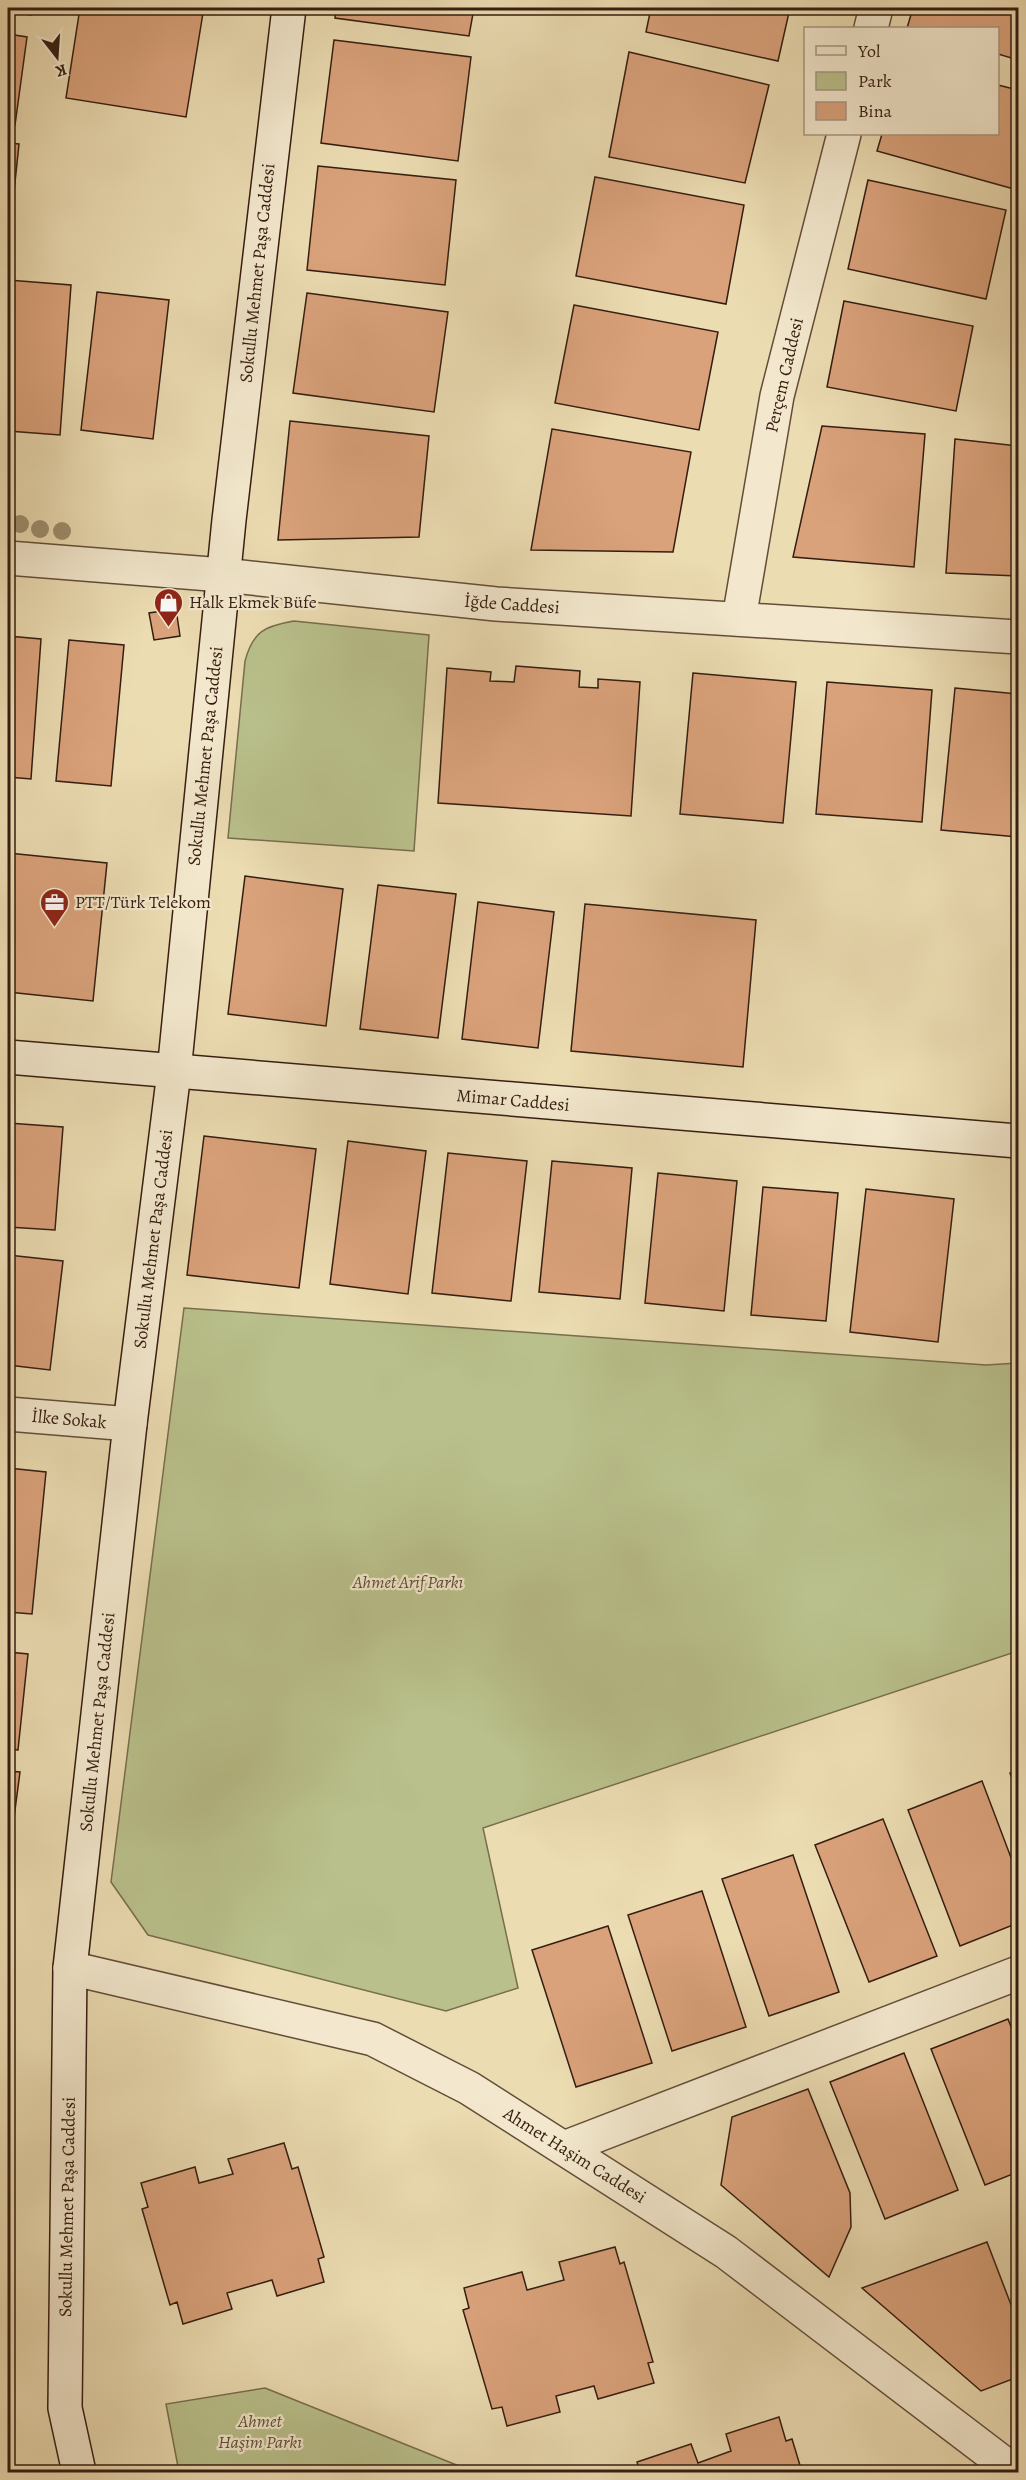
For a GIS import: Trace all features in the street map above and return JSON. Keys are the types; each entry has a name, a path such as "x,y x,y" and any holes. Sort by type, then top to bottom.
{"main road":[{"name":"Sokullu Mehmet Paşa Caddesi","path":"79,2472 65,2408 70,1968 130,1424 174,1072 223,574 289,8"},
{"path":"871,27 876,8"},
{"name":"Perçem Caddesi","path":"739,619 777,396 844,135"},
{"name":"İğde Caddesi","path":"8,558 223,574 496,604 1018,637"},
{"name":"Mimar Caddesi","path":"8,1057 1018,1141"},
{"name":"İlke Sokak","path":"8,1414 130,1424"},
{"name":"Ahmet Haşim Caddesi","path":"70,1968 373,2039 469,2088 726,2252 1014,2468"},
{"path":"564,2148 1018,1973"}],"green space":[{"path":"294,621 429,635 414,851 228,838 245,661 248,651 256,636 268,628"},
{"name":"Ahmet Arif Parkı","path":"184,1308 986,1365 1018,1363 1018,1651 483,1828 518,1988 446,2011 148,1935 111,1882"},
{"name":"Ahmet Haşim Parkı","path":"265,2388 474,2472 179,2472 166,2404"}],"building":[{"path":"8,8 32,8 31,15 8,11"},
{"path":"80,8 167,8 203,13 186,117 66,98"},
{"path":"336,8 474,8 469,36 335,18"},
{"path":"651,8 790,8 778,61 646,32"},
{"path":"913,8 1018,8 1018,60 999,54 999,27 907,27"},
{"path":"8,34 27,37 15,125 8,124"},
{"path":"334,40 471,57 458,161 321,143"},
{"path":"629,52 769,85 745,183 609,157"},
{"path":"999,85 1018,90 1018,172 1014,189 877,151 882,135 999,135"},
{"path":"8,143 19,144 10,230 8,230"},
{"path":"318,166 456,180 445,285 307,270"},
{"path":"595,177 744,205 726,304 576,276"},
{"path":"868,180 1006,210 986,299 848,269"},
{"path":"8,280 71,285 60,435 8,431"},
{"path":"97,292 169,300 153,439 81,430"},
{"path":"307,293 448,312 434,412 293,393"},
{"path":"844,301 973,326 956,411 827,387"},
{"path":"574,305 718,332 699,430 555,403"},
{"path":"290,421 429,436 419,537 278,540"},
{"path":"822,426 925,434 914,567 793,557"},
{"path":"552,429 691,452 673,552 531,550"},
{"path":"955,439 1018,446 1018,576 946,573"},
{"path":"176,609 180,636 154,640 149,613"},
{"path":"8,636 41,639 31,779 8,777"},
{"path":"69,640 124,645 111,786 56,781"},
{"path":"516,666 580,671 579,687 598,688 598,679 640,682 631,816 438,803 447,668 491,672 490,681 514,682"},
{"path":"693,673 796,682 783,823 680,814"},
{"path":"827,682 932,690 922,822 816,814"},
{"path":"955,688 1018,694 1018,837 941,830"},
{"name":"PTT/Türk Telekom","path":"8,853 107,863 93,1001 8,992"},
{"path":"245,876 343,889 326,1026 228,1014"},
{"path":"378,885 456,894 438,1038 360,1029"},
{"path":"478,902 554,912 538,1048 462,1039"},
{"path":"585,904 756,920 743,1067 571,1051"},
{"path":"8,1123 63,1127 55,1230 8,1227"},
{"path":"204,1136 316,1149 299,1288 187,1275"},
{"path":"348,1141 426,1151 408,1294 330,1284"},
{"path":"448,1153 527,1161 511,1301 432,1293"},
{"path":"552,1161 632,1168 620,1299 539,1292"},
{"path":"658,1173 737,1181 724,1311 645,1303"},
{"path":"763,1187 838,1193 826,1321 751,1315"},
{"path":"866,1189 954,1199 938,1342 850,1332"},
{"path":"8,1255 63,1261 50,1370 8,1365"},
{"path":"8,1468 46,1472 32,1614 8,1612"},
{"path":"8,1652 28,1654 18,1750 8,1749"},
{"path":"1018,1769 1018,1794 1010,1773"},
{"path":"8,1771 20,1772 8,1863"},
{"path":"982,1781 1018,1876 1018,1923 960,1946 908,1810"},
{"path":"883,1819 937,1956 869,1982 815,1845"},
{"path":"793,1855 839,1992 769,2016 722,1879"},
{"path":"702,1891 746,2027 672,2051 628,1915"},
{"path":"608,1926 652,2063 576,2087 532,1950"},
{"path":"1008,2019 1018,2044 1018,2172 985,2185 931,2049"},
{"path":"904,2053 958,2190 885,2219 830,2082"},
{"path":"808,2089 850,2193 851,2227 829,2277 721,2185 732,2117"},
{"path":"284,2143 292,2169 298,2167 324,2257 318,2259 324,2282 277,2296 272,2280 227,2293 232,2309 183,2324 177,2302 170,2305 142,2209 148,2207 141,2183 195,2167 199,2183 233,2174 228,2159"},
{"path":"987,2242 1018,2323 1018,2377 981,2391 862,2288"},
{"path":"615,2247 620,2264 624,2262 653,2362 648,2363 654,2383 598,2399 594,2386 556,2396 560,2412 507,2426 502,2407 492,2409 463,2310 469,2308 464,2288 522,2272 527,2290 564,2280 559,2262"},
{"path":"779,2417 786,2441 792,2439 802,2472 640,2472 637,2462 691,2444 698,2463 731,2451 726,2434"}],"place":[{"name":"Halk Ekmek Büfe","path":"168,628"},
{"name":"PTT/Türk Telekom","path":"54,928"}]}
